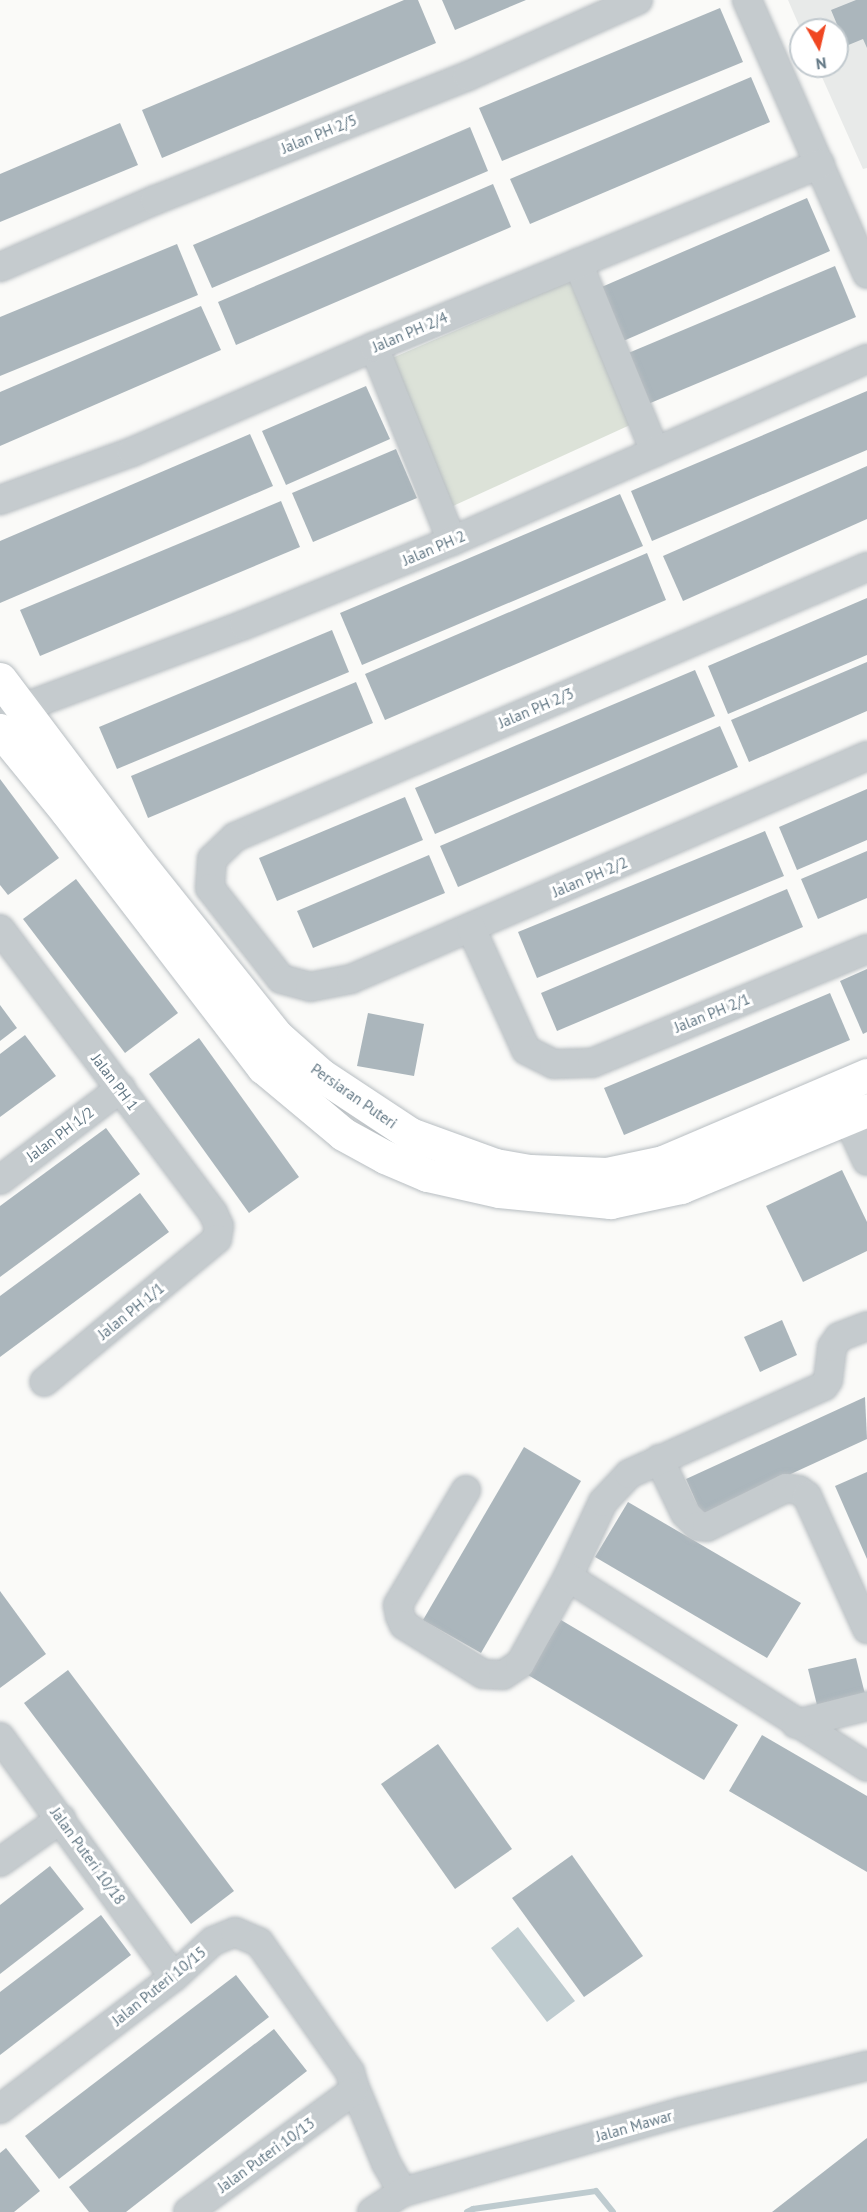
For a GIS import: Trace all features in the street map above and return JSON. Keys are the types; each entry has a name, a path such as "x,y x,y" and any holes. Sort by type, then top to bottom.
{"main road":[{"name":"Persiaran Puteri","path":"0,679 7,722 68,812 263,1067 343,1134 385,1157 427,1175 499,1191 610,1202 681,1187 857,1115"},
{"name":"Persiaran Puteri","path":"7,722 138,862 277,1036 321,1075 410,1134 495,1165 530,1171 607,1174 663,1162 866,1077"}],"street":[{"name":"Jalan PH 2/5","path":"0,267 155,200 468,76 638,0"},
{"path":"747,0 867,274"},
{"name":"Jalan PH 2/4","path":"0,500 132,452 374,347 820,164"},
{"path":"578,262 655,452"},
{"path":"374,347 452,541"},
{"name":"Jalan PH 2","path":"7,722 452,541 867,359"},
{"name":"Jalan PH 2/3","path":"310,987 281,979 210,888 212,860 235,837 867,567"},
{"name":"Jalan PH 2/2","path":"310,987 351,979 867,756"},
{"name":"Jalan PH 2/1","path":"471,928 526,1050 554,1064 592,1063 867,949"},
{"name":"Jalan PH 1","path":"2,936 121,1088 213,1213 219,1226 217,1239"},
{"name":"Jalan PH 1/2","path":"0,1180 121,1088"},
{"path":"834,1089 857,1115 867,1161"},
{"name":"Jalan PH 1/1","path":"44,1382 217,1239"},
{"path":"466,1490 398,1605 404,1625 483,1674 503,1675 520,1664 568,1577 603,1502 629,1474 824,1386 828,1380 832,1347 839,1337 867,1326"},
{"path":"659,1459 685,1513 698,1526 707,1527 786,1488 799,1490 807,1496 867,1629"},
{"path":"568,1577 867,1767"},
{"path":"796,1724 867,1706"},
{"name":"Jalan Puteri 10/18","path":"0,1737 62,1819 174,1977"},
{"path":"0,1862 62,1819"},
{"name":"Jalan Puteri 10/15","path":"0,2109 174,1977 213,1941 235,1932 259,1942 350,2072 349,2092 403,2192"},
{"name":"Jalan Mawar","path":"372,2212 403,2192 682,2112 867,2066"},
{"name":"Jalan Puteri 10/13","path":"188,2212 349,2092"}],"shaded area":[{"path":"788,0 867,0 867,168 863,169 822,78 849,78 849,18 796,18"},
{"path":"570,281 630,425 453,506 390,359"},
{"path":"518,1927 575,2001 547,2022 491,1948"}],"building":[{"path":"404,0 418,0 436,43 162,158 142,110"},
{"path":"442,0 526,0 455,30"},
{"path":"856,0 867,0 867,48 863,39 849,45 849,18 834,18 831,10"},
{"path":"720,8 743,62 502,161 479,108"},
{"path":"751,77 770,122 530,224 510,179"},
{"path":"120,123 138,165 0,222 0,174"},
{"path":"470,127 488,171 212,288 193,245"},
{"path":"493,184 511,227 236,345 218,302"},
{"path":"807,198 830,251 621,342 597,289"},
{"path":"177,244 198,295 0,376 0,317"},
{"path":"835,266 856,317 648,404 626,354"},
{"path":"201,306 221,350 0,446 0,392"},
{"path":"366,386 390,439 286,485 262,431"},
{"path":"867,391 867,450 652,541 631,491"},
{"path":"250,434 273,486 0,603 0,541"},
{"path":"396,449 417,498 313,542 292,493"},
{"path":"867,466 867,519 683,601 663,556"},
{"path":"620,494 643,546 362,665 340,613"},
{"path":"281,501 300,547 40,656 20,610"},
{"path":"647,553 666,600 385,720 365,674"},
{"path":"867,598 867,655 728,714 708,666"},
{"path":"332,630 349,672 117,769 99,727"},
{"path":"867,662 867,711 749,762 731,720"},
{"path":"695,670 715,716 435,834 415,788"},
{"path":"356,682 373,723 148,818 131,776"},
{"path":"720,726 738,767 458,887 440,846"},
{"path":"0,779 59,858 8,895 0,885"},
{"path":"867,789 867,840 797,870 779,827"},
{"path":"405,797 423,840 277,901 259,858"},
{"path":"765,831 784,876 537,978 518,932"},
{"path":"867,851 867,898 818,919 801,879"},
{"path":"429,855 445,893 313,948 297,911"},
{"path":"76,879 178,1013 125,1053 23,919"},
{"path":"787,889 803,927 557,1031 541,993"},
{"path":"867,969 867,1032 863,1034 840,981"},
{"path":"830,993 850,1040 624,1135 604,1088"},
{"path":"0,1005 17,1028 0,1041"},
{"path":"368,1013 424,1024 414,1076 357,1066"},
{"path":"25,1035 56,1076 0,1117 0,1054"},
{"path":"199,1038 299,1177 249,1213 149,1074"},
{"path":"106,1128 140,1174 0,1277 0,1206"},
{"path":"842,1170 867,1222 867,1251 803,1282 766,1206"},
{"path":"140,1193 169,1232 0,1357 0,1296"},
{"path":"782,1320 797,1355 760,1372 744,1337"},
{"path":"865,1397 867,1439 702,1515 686,1479"},
{"path":"524,1447 581,1481 481,1653 423,1620"},
{"path":"867,1472 867,1559 835,1486"},
{"path":"628,1502 801,1603 767,1658 595,1557"},
{"path":"0,1591 46,1654 0,1688"},
{"path":"561,1620 738,1725 704,1780 528,1675"},
{"path":"856,1658 865,1694 817,1705 808,1669"},
{"path":"68,1670 234,1891 191,1924 24,1703"},
{"path":"762,1735 867,1796 867,1872 729,1791"},
{"path":"438,1744 512,1849 455,1889 381,1784"},
{"path":"572,1855 643,1956 584,1997 512,1898"},
{"path":"50,1866 84,1909 0,1974 0,1905"},
{"path":"101,1915 131,1955 0,2055 0,1992"},
{"path":"236,1975 269,2017 59,2179 25,2136"},
{"path":"274,2029 307,2071 126,2212 89,2212 69,2187"},
{"path":"867,2138 867,2212 772,2212"},
{"path":"6,2148 40,2191 14,2212 0,2212 0,2153"}],"waterway":[{"path":"467,2212 473,2209 596,2191 613,2212"}]}
